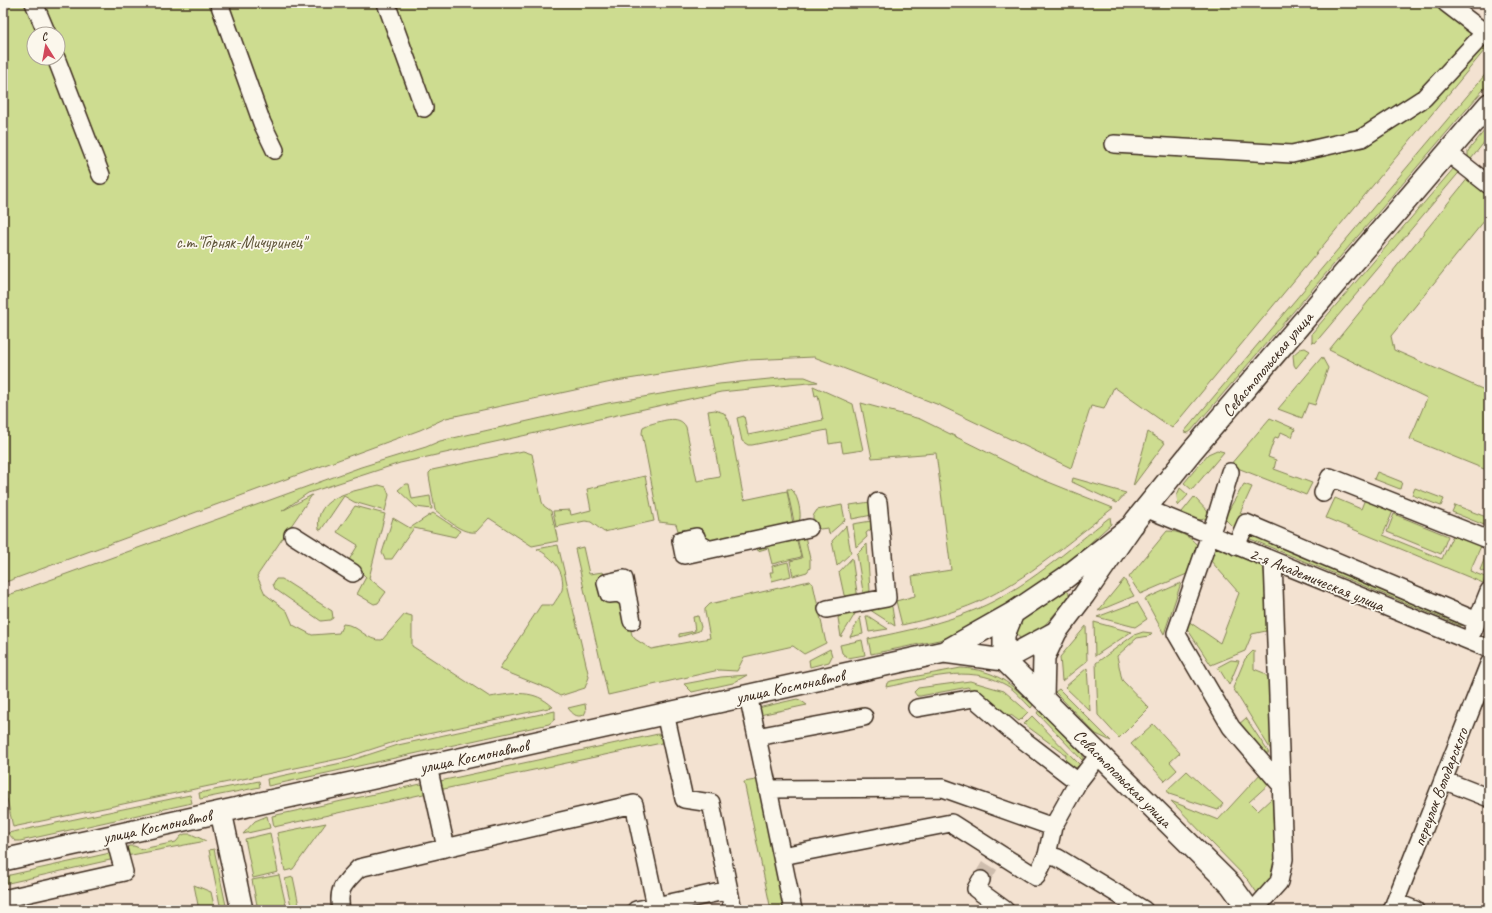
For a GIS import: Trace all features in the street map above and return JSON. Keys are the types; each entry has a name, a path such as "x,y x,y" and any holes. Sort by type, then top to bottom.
{"main road":[{"name":"Севастопольская улица","path":"1248,910 1231,885 1043,698 1044,657 1056,632 1145,508 1489,104"},
{"name":"улица Космонавтов","path":"3,860 944,652 1013,612 1066,578 1133,525"},
{"path":"1066,578 1084,595"},
{"path":"1013,612 1004,635 1004,660 1043,698"},
{"name":"Севастопольская улица","path":"1004,660 1056,632"},
{"name":"улица Космонавтов","path":"944,652 1004,660"},
{"path":"221,812 242,910"}],"street":[{"path":"34,3 44,26"},
{"path":"219,3 262,123 275,150"},
{"path":"386,3 424,108"},
{"path":"1114,144 1292,154 1362,138 1424,98 1488,33 1446,3"},
{"path":"59,66 101,175"},
{"path":"1447,152 1489,185"},
{"path":"1230,472 1176,633 1231,727 1281,785"},
{"path":"1323,493 1330,477 1489,540"},
{"path":"827,609 887,598 878,502"},
{"name":"2-я Академическая улица","path":"1145,508 1489,649"},
{"path":"1236,546 1246,523 1476,621"},
{"path":"708,550 809,528"},
{"path":"293,535 353,573"},
{"path":"1254,910 1279,882 1284,859 1273,561"},
{"path":"1468,641 1489,591"},
{"path":"628,599 632,621"},
{"name":"переулок Володарского","path":"1394,906 1489,664"},
{"path":"748,695 793,910"},
{"path":"917,708 974,698 1013,732 1078,782"},
{"path":"665,713 684,799 711,803 733,910"},
{"path":"757,737 864,717"},
{"path":"782,856 951,823 995,858 1036,877 1047,855 1053,827 1078,782 1099,755"},
{"path":"428,766 446,848"},
{"path":"1443,780 1489,798"},
{"path":"768,789 943,788 1053,827"},
{"path":"341,910 338,897 341,890 359,868 634,804 656,906"},
{"path":"3,899 124,872 114,835"},
{"path":"1047,855 1058,858 1144,910"},
{"path":"981,880 976,889 1005,910"},
{"path":"636,910 656,906 677,906 729,890"},
{"path":"1394,906 1415,910"}],"green space":[{"name":"с.т.\"Горняк-Мичуринец\"","path":"3,3 1438,3 1489,40 1489,45 1172,428 1114,387 1104,409 1091,406 1071,468 939,405 814,357 748,360 616,381 446,418 420,430 3,583"},
{"path":"1489,70 1489,83 1191,431 1188,433 1184,432"},
{"path":"1489,125 1489,136 1468,163 1468,151"},
{"path":"1454,168 1462,169 1315,343 1312,342 1312,333"},
{"path":"1469,177 1489,194 1489,215 1391,336 1394,350 1489,392 1489,471 1410,439 1427,398 1329,350"},
{"path":"1305,348 1310,351 1296,368 1294,365 1293,355 1300,349"},
{"path":"1322,357 1328,368 1315,405 1308,403 1302,418 1278,409"},
{"path":"790,377 805,377 818,382 721,392 400,463 308,493 282,511 312,495 257,576 265,594 287,611 293,625 312,635 339,633 343,624 353,627 367,636 377,640 382,640 405,614 412,616 412,646 490,697 508,694 531,695 539,697 553,707 400,740 348,757 13,827 7,799 3,800 3,597 361,467 426,447 440,441 608,403 719,384"},
{"path":"813,386 853,404 863,450 843,453 841,442 829,444 827,430 752,445 748,445 742,441 737,418 744,416 748,435 823,420 818,395 815,396"},
{"path":"861,403 920,419 1041,479 1113,508 1048,559 996,593 959,609 902,625 896,601 915,596 912,576 951,570 936,453 872,458"},
{"path":"715,410 724,413 729,421 744,500 787,491 794,529 716,546 680,537 676,524 659,522 642,433 643,427 663,421 674,419 679,420 686,427 697,481 720,477 708,411"},
{"path":"1270,418 1295,429 1292,437 1281,432 1278,438 1275,437 1268,457 1276,460 1274,469 1312,483 1306,495 1230,465"},
{"path":"1148,432 1165,443 1133,486"},
{"path":"1217,450 1224,452 1192,490 1184,483 1208,454"},
{"path":"523,451 532,454 542,502 544,506 551,511 558,541 532,546 489,518 476,532 465,531 454,525 435,510 429,476 429,473 432,470"},
{"path":"1377,472 1402,482 1400,489 1374,479"},
{"path":"645,476 654,521 604,532 591,522 585,521 556,527 553,511 570,510 571,515 591,510 587,489"},
{"path":"1073,478 1126,493 1117,503 1072,482"},
{"path":"405,484 409,484 412,499 430,496 432,509 416,507 398,490"},
{"path":"1244,484 1252,487 1240,513 1244,515 1237,531 1224,518"},
{"path":"379,485 386,487 389,495 385,511 354,502 344,496 321,530 319,529 319,518 323,509 329,502 338,496"},
{"path":"1180,488 1188,495 1178,506 1177,495"},
{"path":"1415,488 1444,499 1441,506 1412,495"},
{"path":"787,489 791,489 793,491 799,506 800,519 795,526"},
{"path":"1194,497 1211,515 1210,517 1202,520 1194,520 1182,512"},
{"path":"1335,498 1361,509 1365,499 1393,511 1383,535 1442,559 1453,535 1481,546 1470,571 1485,577 1483,583 1326,518"},
{"path":"870,502 872,515 852,519 850,505"},
{"path":"842,505 845,520 829,534 828,528 820,529 813,524 813,516 817,510"},
{"path":"1455,505 1486,517 1484,525 1452,512"},
{"path":"355,506 385,514 369,578 386,592 378,603 374,604 357,594 366,577 349,560 358,545 337,532"},
{"path":"433,513 460,531 455,537 414,528 392,559 385,559 382,553 393,518 410,528"},
{"path":"1394,514 1448,536 1441,554 1387,532"},
{"path":"1110,517 1111,524 1057,573 1038,587 953,636 871,654 868,639 923,627 950,619 995,601 1046,568"},
{"path":"871,521 871,529 866,533 867,537 856,547 853,524"},
{"path":"846,526 851,553 837,566 832,541"},
{"path":"1251,530 1466,624 1461,626 1248,538"},
{"path":"1167,531 1184,535 1197,545 1187,574 1140,594 1129,577"},
{"path":"795,533 801,557 772,564 768,548 758,551 756,542"},
{"path":"796,533 805,536 810,559 810,568 807,572 793,576 790,561 802,558"},
{"path":"867,544 870,590 869,594 864,598 857,554"},
{"path":"558,545 589,677 585,688 560,696 549,689 499,669 541,605 553,605 562,590 562,577 557,565 543,552 537,549"},
{"path":"583,547 589,574 603,572 605,579 599,582 604,601 618,600 627,614 632,635 635,639 651,649 710,638 705,609 710,604 809,581 813,584 826,643 804,654 793,646 744,657 737,671 719,670 608,695 575,549"},
{"path":"1221,548 1261,564 1264,569 1268,627 1266,631 1252,634 1245,651 1211,665 1184,624 1188,621 1220,643 1239,593 1210,560 1212,549"},
{"path":"1489,550 1489,574 1480,570"},
{"path":"852,558 858,599 846,598 839,572"},
{"path":"788,562 791,576 772,581 770,572 773,572 772,566"},
{"path":"276,579 282,579 332,611 333,618 330,620 321,621 275,589 273,584"},
{"path":"1124,579 1134,596 1098,611"},
{"path":"1181,583 1164,634 1145,599"},
{"path":"1064,589 1069,593 1068,599 1034,637 1025,640 1020,639 1015,629 1016,623"},
{"path":"1137,602 1147,619 1135,627 1097,617"},
{"path":"889,604 892,607 895,626 867,608"},
{"path":"858,609 841,637 838,618 841,613"},
{"path":"698,616 701,627 699,631 679,637 679,634 695,631 693,617"},
{"path":"866,616 868,616 888,629 869,632"},
{"path":"860,617 863,634 850,637"},
{"path":"1094,622 1131,632 1095,656"},
{"path":"1086,626 1087,661 1062,681 1060,657"},
{"path":"1143,632 1152,633 1149,636 1137,638 1117,656 1122,680 1149,708 1119,738 1098,715 1096,663 1134,635"},
{"path":"862,640 865,655 848,658 842,653 840,645"},
{"path":"830,649 832,656 829,662 810,667 809,660"},
{"path":"1254,650 1254,669 1264,673 1269,679 1271,750 1233,688 1245,659"},
{"path":"1231,660 1239,661 1229,685 1218,667"},
{"path":"961,668 973,669 1002,679 1017,690 1033,705 1031,708 1016,692 1006,685 991,678 977,675 946,675 886,687 887,683 891,681"},
{"path":"1087,668 1090,711 1065,687"},
{"path":"747,675 733,683 692,692 684,684 721,677"},
{"path":"970,681 1004,691 1028,712 1019,721 1011,715 1002,715 968,687 920,696 917,696 914,692 918,688"},
{"path":"1059,689 1111,741 1096,734 1055,692"},
{"path":"797,699 807,705 755,716 758,709 762,707"},
{"path":"585,704 586,711 584,715 581,716 575,715 568,708"},
{"path":"1039,710 1083,755 1083,761 1037,713"},
{"path":"555,711 555,719 549,724 268,786 267,779 346,762 398,745"},
{"path":"1032,716 1080,765 1074,769 1065,763 1066,755 1024,724"},
{"path":"1246,718 1269,753 1261,753 1238,725"},
{"path":"1153,724 1180,753 1170,762 1177,770 1165,781 1131,744"},
{"path":"658,734 663,736 666,742 439,790 440,781"},
{"path":"1187,771 1223,804 1218,810 1169,794 1167,790"},
{"path":"1262,772 1270,783 1249,802 1258,811 1272,798 1275,854 1269,884 1259,896 1249,881 1171,801 1218,820"},
{"path":"761,779 788,910 771,910 744,782"},
{"path":"259,781 260,787 200,799 199,793"},
{"path":"421,784 425,787 428,793 274,827 272,816"},
{"path":"190,795 192,803 20,841 15,841 8,833"},
{"path":"267,816 270,828 243,834 255,821"},
{"path":"326,823 293,869 285,871 277,833"},
{"path":"270,833 278,872 253,878 245,839"},
{"path":"185,834 191,834 206,841 121,857 124,850 129,846 142,849 176,842"},
{"path":"214,849 227,910 221,910 209,850"},
{"path":"110,853 116,853 119,858 4,884 4,879 10,875"},
{"path":"279,875 287,910 258,910 252,880"},
{"path":"293,877 300,910 292,910 285,879"},
{"path":"194,885 211,892 215,910 199,910"}],"tunnel":[{"path":"981,880 992,862"}]}
